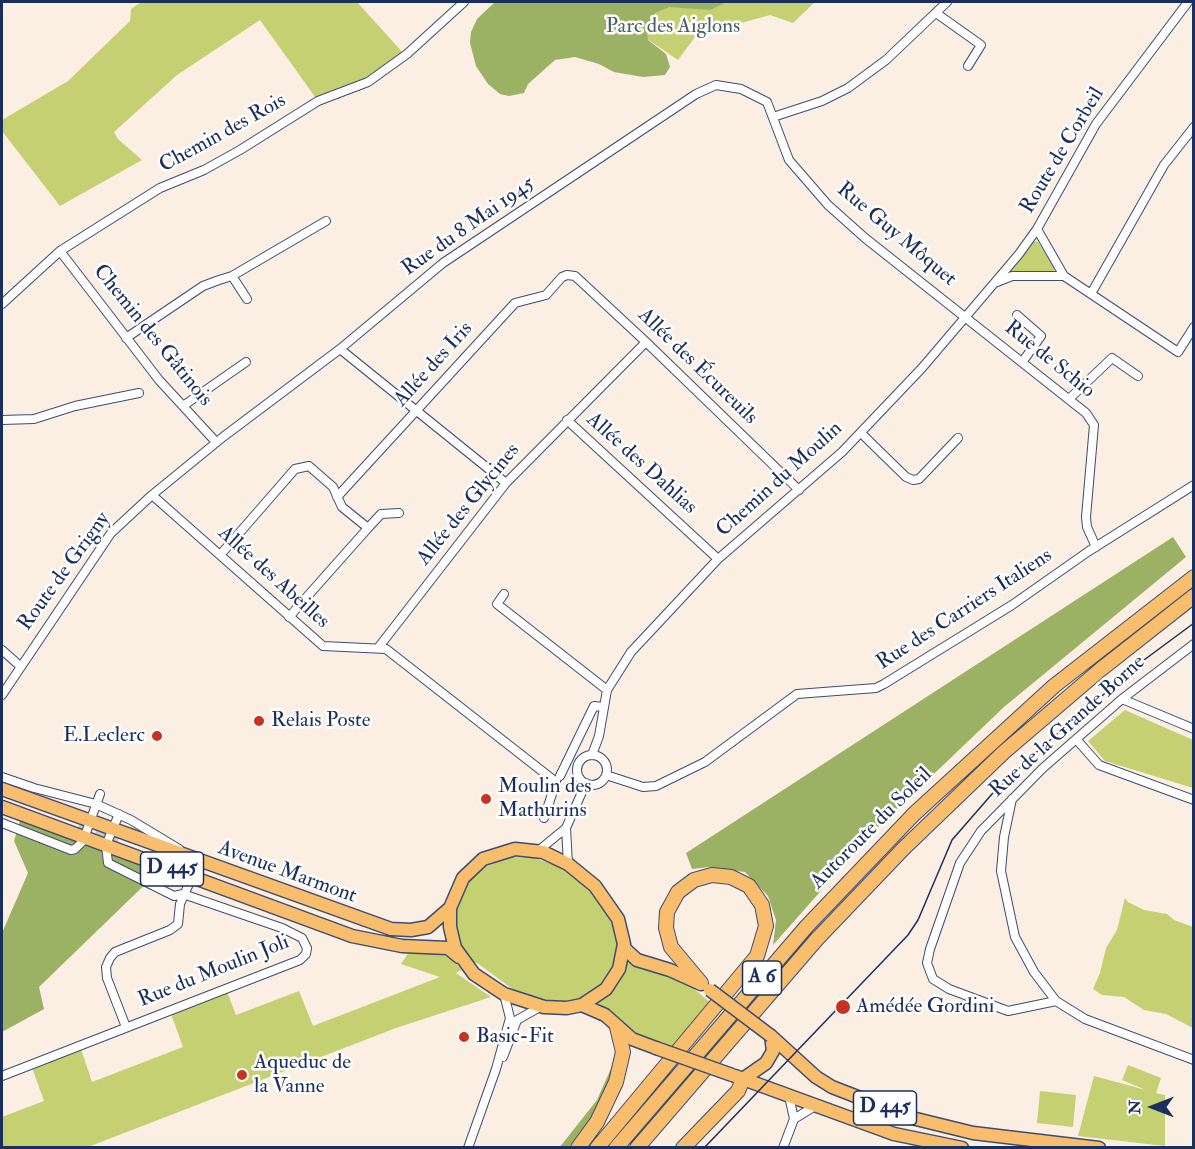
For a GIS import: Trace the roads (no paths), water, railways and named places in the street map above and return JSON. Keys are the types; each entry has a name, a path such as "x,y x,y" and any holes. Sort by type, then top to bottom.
{"highway":[{"name":"Autoroute du Soleil","path":"616,1148 807,926 914,814 1054,686 1194,577"},
{"name":"Autoroute du Soleil","path":"637,1148 817,939 904,848 1043,719 1194,596"},
{"path":"597,1148 757,956 765,933 764,910 749,886 731,877 712,875 694,880 678,891 667,912 666,928 671,947 705,987"},
{"path":"578,1148 597,1122 616,1082 623,1052 617,1027"},
{"path":"683,1148 738,1090 738,1077"}],"main road":[{"name":"Avenue Marmont","path":"2,789 83,828"},
{"name":"Avenue Marmont","path":"2,795 83,828"},
{"name":"Avenue Marmont","path":"2,800 351,923 411,930 435,924 450,908"},
{"name":"Avenue Marmont","path":"2,807 83,828"},
{"name":"Avenue Marmont","path":"113,839 194,860 391,929"},
{"name":"Avenue Marmont","path":"113,839 192,877 320,925 379,942 448,948 462,960"},
{"name":"Avenue Marmont","path":"113,839 379,942"},
{"path":"509,850 538,851 568,864 595,886 608,902 621,927 624,948 619,969 609,985 582,1005 567,1008 540,1006 504,994 483,981 462,960 451,934 450,908 463,878 478,862 509,850"},
{"name":"D 445","path":"624,948 637,960 670,970 705,987 771,1036 816,1077 832,1087 912,1118 974,1133 1099,1148"},
{"name":"D 445","path":"582,1005 596,1009 632,1039 894,1134 962,1148"},
{"path":"738,1077 766,1063 773,1051 771,1036"}],"street":[{"name":"Chemin des Rois","path":"2,304 60,251 160,188 204,170 276,129 318,101 368,82 414,49 464,2"},
{"path":"773,117 822,101 848,88 886,60 936,14 945,2"},
{"name":"Route de Corbeil","path":"965,315 995,283 1036,229 1096,124 1188,2"},
{"path":"936,14 981,45 968,66"},
{"name":"Rue du 8 Mai 1945","path":"197,457 340,349 443,263 705,89 722,84 741,89 767,102 773,117"},
{"name":"Rue Guy Môquet","path":"773,117 789,160 822,199 865,238 965,315"},
{"path":"1092,292 1164,165 1194,127"},
{"path":"126,338 203,286 232,276 326,221"},
{"path":"1036,229 1064,276 1092,292 1178,352 1194,327"},
{"name":"Chemin des Gâtinois","path":"60,251 126,338 216,442"},
{"name":"Allée des Écureuils","path":"567,275 575,276 799,490"},
{"name":"Allée des Iris","path":"337,497 515,303 546,295 562,277 567,275"},
{"path":"232,276 247,299"},
{"path":"995,283 1012,276 1064,276"},
{"name":"Rue de Schio","path":"965,315 1086,413 1094,425 1086,518 1087,527 1096,547"},
{"name":"Chemin du Moulin","path":"607,690 619,670 655,625 718,559 861,433 922,368 965,315"},
{"path":"1017,315 1041,336 1023,361"},
{"name":"Allée des Glycines","path":"378,648 506,483 646,342"},
{"path":"340,349 506,483"},
{"path":"1069,399 1112,358 1138,376"},
{"path":"183,405 246,362"},
{"path":"2,420 34,419 75,406 89,405 139,393"},
{"name":"Allée des Dahlias","path":"567,420 718,559"},
{"path":"861,433 906,477 915,480 958,438"},
{"name":"Route de Grigny","path":"2,695 111,533 197,457"},
{"path":"221,554 295,469 309,466 333,487 342,507 368,528"},
{"name":"Rue des Carriers Italiens","path":"606,775 643,787 656,786 705,762 797,694 876,688 885,684 1012,605 1096,547 1194,485"},
{"name":"Allée des Abeilles","path":"152,495 323,646 386,649 558,779"},
{"path":"289,617 381,514 399,513"},
{"path":"504,594 497,604 607,690 599,736 592,755"},
{"name":"Rue de la Grande Borne","path":"1056,1001 1008,1011 949,989 933,979 927,963 930,949 960,863 972,844 1012,799 1076,739 1122,699 1194,644"},
{"path":"2,650 20,666"},
{"path":"1122,699 1194,729"},
{"path":"544,818 558,779 594,706 604,707"},
{"path":"1076,739 1099,765 1194,800"},
{"path":"592,755 604,761 606,775 596,784 586,783 579,776 578,766 583,758 592,755"},
{"path":"2,777 96,804 163,837 194,860"},
{"path":"538,851 566,828 586,783"},
{"path":"2,823 71,850 79,847 83,828 100,794"},
{"path":"1012,799 1004,837 1001,871 1016,937 1034,972 1056,1001 1102,1027 1194,1060"},
{"path":"119,814 108,863 174,896 183,894"},
{"path":"566,828 568,864"},
{"path":"126,1027 107,978 106,967 115,952 170,930 178,924 183,894 192,877"},
{"name":"Rue du Moulin Joli","path":"2,1076 300,960 306,954 307,948 302,938 183,894"},
{"path":"497,1066 510,1018 504,994"},
{"path":"468,1148 497,1066 517,1020 540,1006"},
{"path":"783,1148 794,1119 789,1096"},
{"path":"794,1119 815,1106"}],"tunnel":[{"path":"78,828 117,843"}],"tram line":[{"path":"704,1148 908,935 918,920 952,840 992,794 1042,747 1144,660 1194,623"}],"place":[{"name":"Relais Poste","path":"259,721"},
{"name":"E.Leclerc","path":"157,736"},
{"name":"Moulin des Mathurins","path":"486,799"},
{"name":"Amédée Gordini","path":"843,1007"},
{"name":"Basic-Fit","path":"464,1037"},
{"name":"Aqueduc de la Vanne","path":"242,1075"}],"park label":[{"name":"Parc des Aiglons","path":"673,27"}]}
